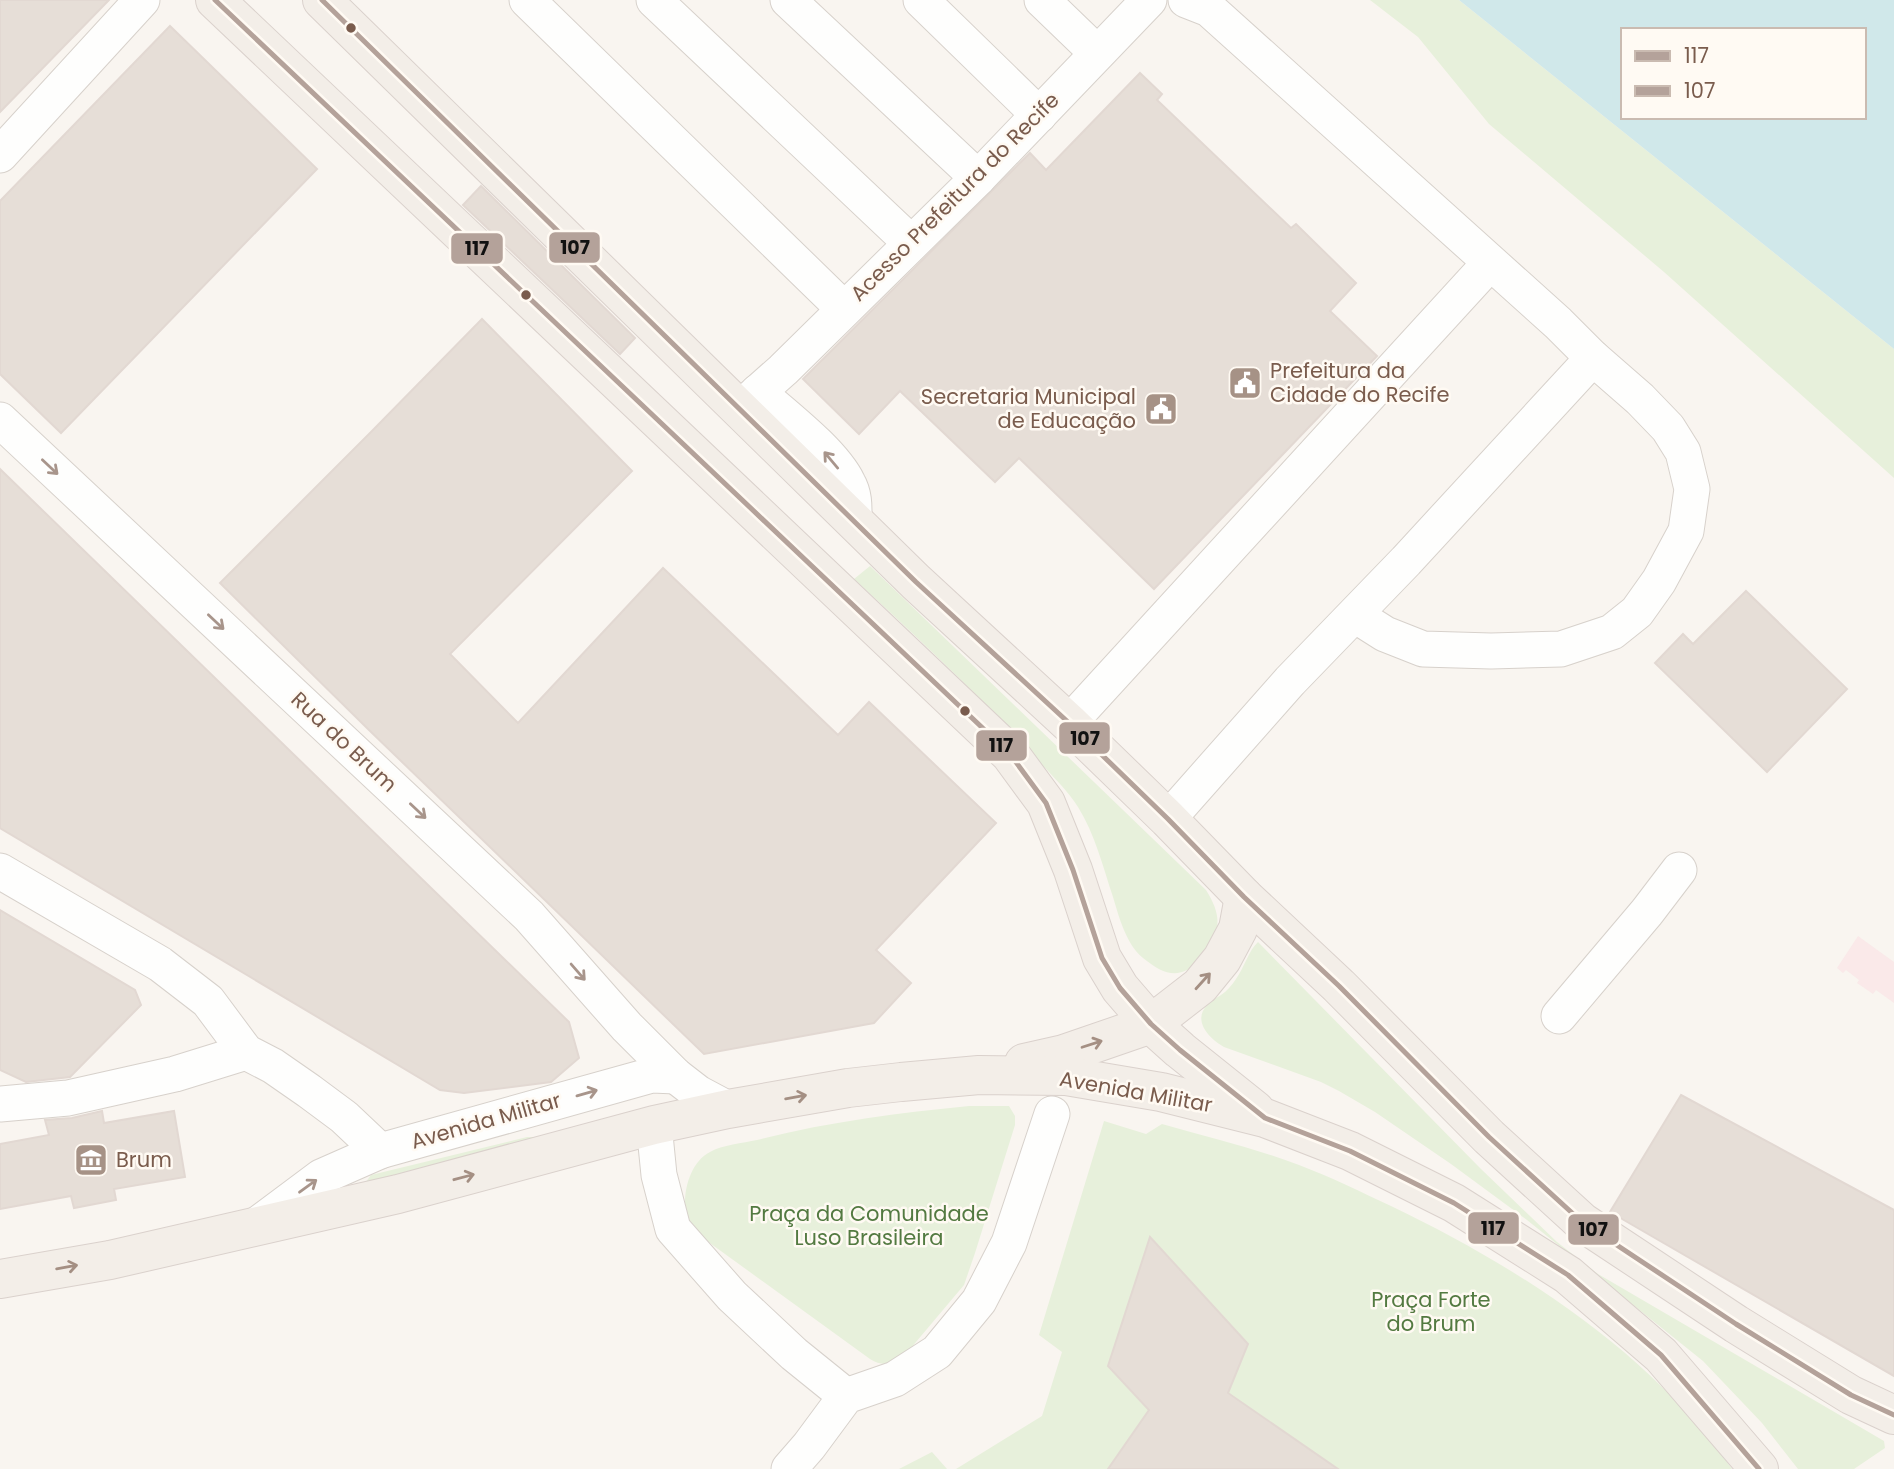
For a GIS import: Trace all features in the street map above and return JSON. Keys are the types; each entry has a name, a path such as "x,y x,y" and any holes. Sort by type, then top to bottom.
{"main road":[{"path":"215,0 1010,754 1046,803 1073,870 1102,958 1120,988 1150,1024 1265,1118"},
{"path":"336,5 749,400 854,521 916,582 1069,723 1244,897 1339,986 1489,1137 1581,1222 1805,1367 1851,1395 1894,1415"},
{"name":"Avenida Militar","path":"979,1075 1064,1054 1150,1024 1200,986 1222,959 1238,929 1244,897"},
{"name":"Avenida Militar","path":"0,1279 110,1260 398,1194 654,1125 728,1109 848,1088 979,1075 1066,1076 1161,1091 1265,1118 1350,1151 1454,1203 1568,1275 1661,1355 1759,1469"}],"street":[{"path":"0,155 142,0"},
{"path":"527,0 844,309"},
{"path":"654,0 911,243"},
{"path":"788,0 978,178"},
{"path":"921,0 1039,115"},
{"path":"1042,0 1097,53"},
{"name":"Acesso Prefeitura do Recife","path":"749,400 783,370 978,178 1149,0"},
{"path":"1186,0 1209,9 1558,323 1640,399 1668,428 1684,452 1692,489 1686,531 1659,581 1637,612 1612,632 1560,649 1423,649 1385,634 1355,615"},
{"path":"1069,723 1490,263"},
{"path":"1168,819 1290,681 1355,615 1593,358"},
{"name":"Rua do Brum","path":"0,420 529,916 600,997 676,1076"},
{"path":"1559,1016 1679,870"},
{"path":"0,871 160,964 208,1001 246,1052 273,1066 309,1091 344,1117 380,1151"},
{"path":"0,1104 68,1098 174,1074 246,1052"},
{"name":"Avenida Militar","path":"253,1227 321,1177 380,1151 652,1074 676,1076"},
{"path":"676,1076 698,1093 728,1109"},
{"path":"789,1469 846,1396 895,1379 937,1352 979,1301 1009,1243 1052,1114"},
{"path":"654,1125 659,1175 673,1229 732,1296 794,1354 846,1396"}],"shaded area":[{"path":"1858,936 1894,962 1894,1003 1876,990 1873,994 1857,983 1859,980 1846,970 1843,973 1837,968"}],"green space":[{"path":"1370,0 1459,0 1894,349 1894,478 1664,272 1489,124 1418,37"},
{"path":"870,566 1206,890 1215,908 1216,932 1208,948 1194,965 1180,973 1166,972 1137,952 1121,921 1089,828 1073,800 968,687 854,579"},
{"path":"1258,942 1481,1169 1557,1242 1598,1274 1884,1441 1885,1448 1854,1469 1798,1469 1762,1423 1703,1361 1527,1220 1451,1164 1339,1091 1224,1047 1213,1039 1204,1029 1201,1017 1203,1010 1231,986"},
{"name":"Praça da Comunidade Luso Brasileira","path":"969,1106 1009,1106 1015,1116 1015,1125 964,1285 900,1361 885,1364 870,1359 696,1233 687,1217 685,1197 689,1179 697,1163 715,1150 836,1123"},
{"name":"Praça Forte do Brum","path":"1104,1121 1146,1134 1162,1124 1282,1159 1323,1174 1439,1230 1534,1285 1622,1350 1699,1426 1732,1469 1338,1469 1228,1393 1247,1344 1150,1237 1149,1410 1108,1469 956,1469 1042,1416 1062,1352 1039,1335"},
{"path":"527,1137 622,1137 354,1198 371,1175"},
{"path":"932,1452 947,1469 899,1469"}],"water":[{"path":"1459,0 1894,0 1894,349"}],"building":[{"path":"0,0 109,0 0,112"},
{"path":"170,26 317,169 61,433 0,374 0,201"},
{"path":"1140,73 1162,94 1157,100 1291,228 1296,224 1356,283 1330,311 1377,356 1154,589 1019,458 995,482 900,391 859,434 803,379 1030,153 1046,170"},
{"path":"481,186 635,338 620,354 463,205"},
{"path":"482,319 632,471 450,654 518,723 663,568 838,735 869,702 996,823 876,950 911,983 874,1023 704,1054 220,583"},
{"path":"0,469 569,1022 579,1058 551,1082 464,1093 440,1090 0,828"},
{"path":"1746,591 1847,689 1767,772 1655,663 1683,634 1693,644"},
{"path":"0,910 135,990 141,1005 70,1077 26,1082 0,1070"},
{"path":"1681,1095 1894,1210 1894,1376 1610,1212"},
{"name":"Brum","path":"102,1111 104,1123 174,1111 185,1177 114,1189 116,1200 74,1208 71,1196 0,1209 0,1144 49,1135 45,1120 72,1118"},
{"path":"1150,1237 1248,1344 1228,1393 1338,1469 1108,1469 1149,1410 1108,1366"}],"transit line":[{"name":"117","path":"215,0 1010,754 1046,803 1073,870 1102,958 1120,988 1151,1024 1265,1118 1350,1151 1454,1203 1568,1275 1661,1355 1759,1469"},
{"name":"107","path":"322,0 916,582 1069,723 1244,897 1339,986 1489,1137 1582,1222 1736,1324 1851,1395 1894,1415"}],"place":[{"name":"Prefeitura da Cidade do Recife","path":"1245,383"},
{"name":"Secretaria Municipal de Educação","path":"1161,409"},
{"name":"Brum","path":"91,1160"}]}
